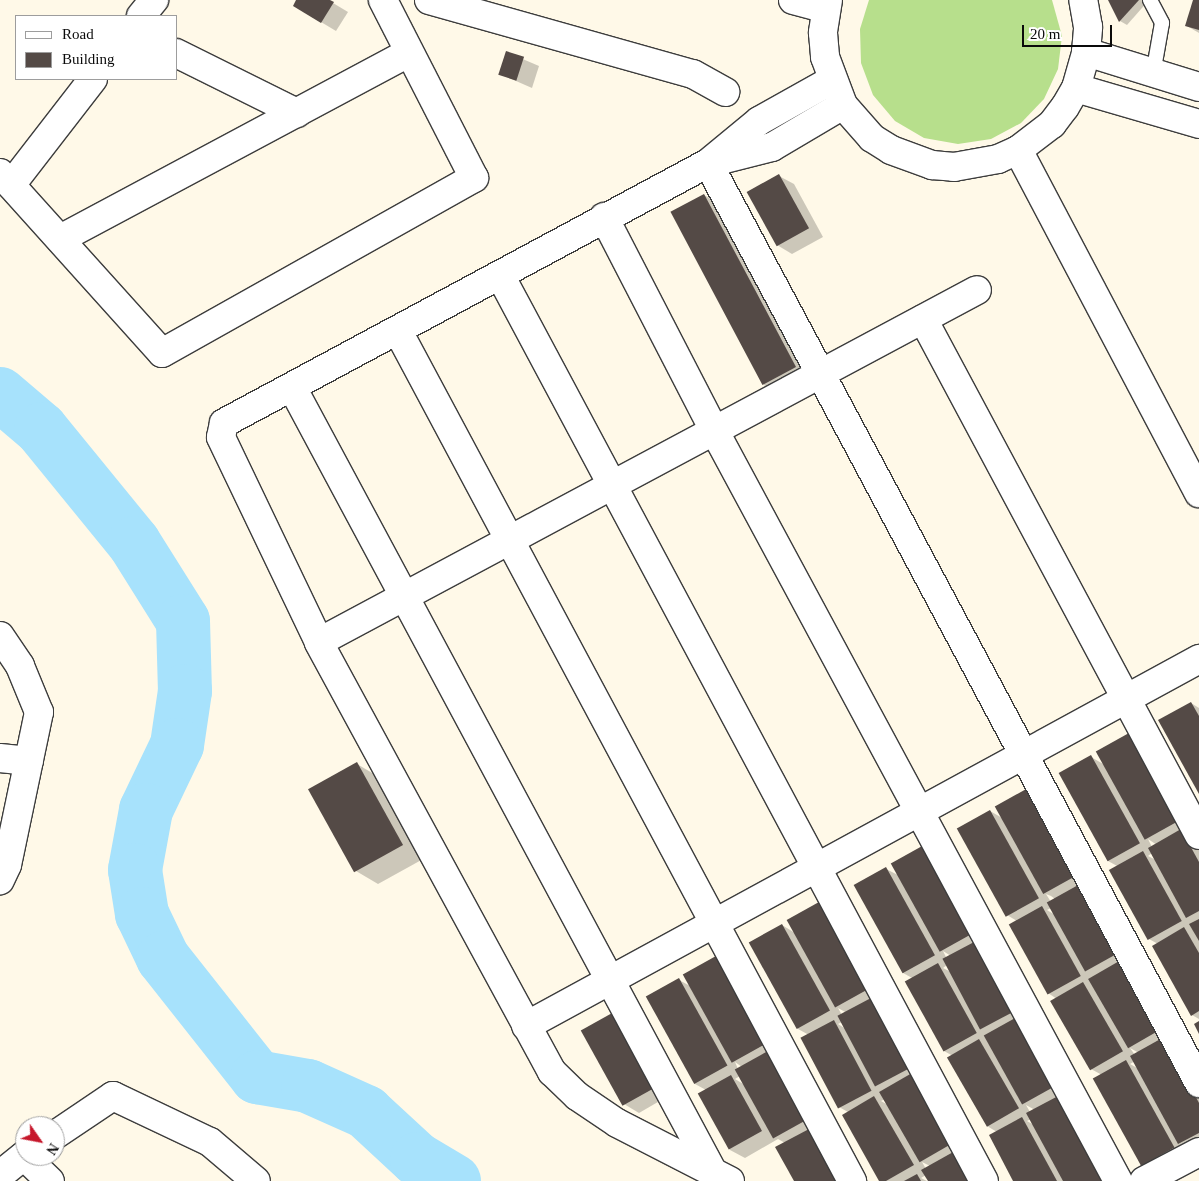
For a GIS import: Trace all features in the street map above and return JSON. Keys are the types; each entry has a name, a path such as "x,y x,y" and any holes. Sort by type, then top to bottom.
{"street":[{"path":"142,15 154,0"},
{"path":"92,80 5,179 162,353 474,178 408,53 383,0"},
{"path":"429,0 693,74 725,92"},
{"path":"793,0 827,4 824,49 832,80 843,105 872,138 898,153 932,164 976,165 1018,150 1052,124 1076,88 1086,52 1088,28 1083,0"},
{"path":"1086,52 1199,87"},
{"path":"60,240 408,53"},
{"path":"178,54 297,113"},
{"path":"721,1176 618,1123 577,1096 552,1072 319,642 221,437 224,423 398,331 604,217 708,163 759,121 832,80"},
{"path":"1076,88 1199,124"},
{"path":"708,163 772,147 843,105"},
{"path":"1018,150 1199,493"},
{"path":"708,163 1199,1083"},
{"path":"604,217 714,430 1118,1181"},
{"path":"500,274 984,1181"},
{"path":"319,642 977,290"},
{"path":"923,319 1199,835"},
{"path":"398,331 852,1181"},
{"path":"292,387 610,980 721,1176"},
{"path":"0,636 20,666 39,712 7,865 0,880"},
{"path":"526,1026 1199,658"},
{"path":"0,758 29,761"},
{"path":"65,1128 114,1096 210,1142 256,1181"},
{"path":"1144,1181 1199,1152"},
{"path":"0,1175 15,1163"},
{"path":"34,1166 50,1181"}],"lane":[{"path":"1150,0 1162,23 1153,74"}],"green space":[{"path":"869,0 1052,0 1062,36 1058,69 1044,99 1021,123 991,139 958,144 924,138 895,121 873,95 861,63 860,29"}],"building":[{"path":"296,0 330,0 334,2 321,23 293,6"},
{"path":"1108,0 1139,0 1119,22"},
{"path":"1193,0 1199,0 1199,30 1185,26"},
{"path":"506,51 524,57 516,81 498,75"},
{"path":"779,174 809,228 777,246 747,192"},
{"path":"704,194 796,367 762,385 670,212"},
{"path":"1191,702 1199,716 1199,794 1158,720"},
{"path":"1129,733 1178,821 1145,840 1096,751"},
{"path":"1091,755 1140,843 1108,861 1059,773"},
{"path":"357,762 403,845 354,872 308,789"},
{"path":"1028,788 1076,875 1043,894 995,806"},
{"path":"990,810 1039,898 1006,917 957,828"},
{"path":"1181,829 1199,862 1199,911 1186,918 1148,848"},
{"path":"924,845 973,933 940,952 891,863"},
{"path":"1143,851 1182,921 1148,940 1109,870"},
{"path":"886,867 935,955 903,973 854,885"},
{"path":"1080,884 1118,953 1085,972 1047,902"},
{"path":"819,902 867,989 835,1007 787,920"},
{"path":"1042,906 1081,976 1048,994 1009,924"},
{"path":"1199,919 1199,941 1189,924"},
{"path":"782,924 830,1011 797,1029 749,942"},
{"path":"1184,927 1199,953 1199,1011 1191,1016 1152,946"},
{"path":"976,941 1014,1012 980,1029 942,959"},
{"path":"716,956 765,1044 732,1063 683,974"},
{"path":"1121,960 1161,1029 1128,1048 1088,979"},
{"path":"938,963 977,1033 944,1051 905,981"},
{"path":"679,978 727,1065 694,1084 646,996"},
{"path":"1083,982 1123,1051 1090,1070 1050,1001"},
{"path":"871,998 909,1069 875,1086 837,1016"},
{"path":"614,1012 656,1087 622,1106 581,1030"},
{"path":"1017,1017 1055,1086 1022,1105 984,1035"},
{"path":"834,1020 872,1091 838,1108 800,1038"},
{"path":"1199,1021 1199,1034 1194,1024"},
{"path":"1164,1037 1199,1103 1199,1133 1178,1144 1130,1056"},
{"path":"979,1039 1019,1108 987,1127 947,1058"},
{"path":"768,1051 806,1120 773,1139 735,1069"},
{"path":"1126,1060 1174,1147 1141,1166 1093,1078"},
{"path":"912,1073 952,1143 920,1162 879,1092"},
{"path":"731,1075 762,1131 729,1149 698,1093"},
{"path":"1060,1095 1106,1181 1063,1181 1026,1113"},
{"path":"874,1096 914,1165 886,1181 879,1181 842,1115"},
{"path":"1022,1117 1057,1181 1013,1181 989,1135"},
{"path":"809,1129 838,1181 794,1181 775,1147"},
{"path":"955,1151 971,1181 928,1181 921,1170"},
{"path":"917,1174 921,1181 904,1181"}],"waterway":[{"path":"0,394 41,429 134,543 183,621 185,691 177,745 146,810 135,870 142,914 163,958 257,1077 308,1086 366,1112 417,1159 454,1181"}]}
